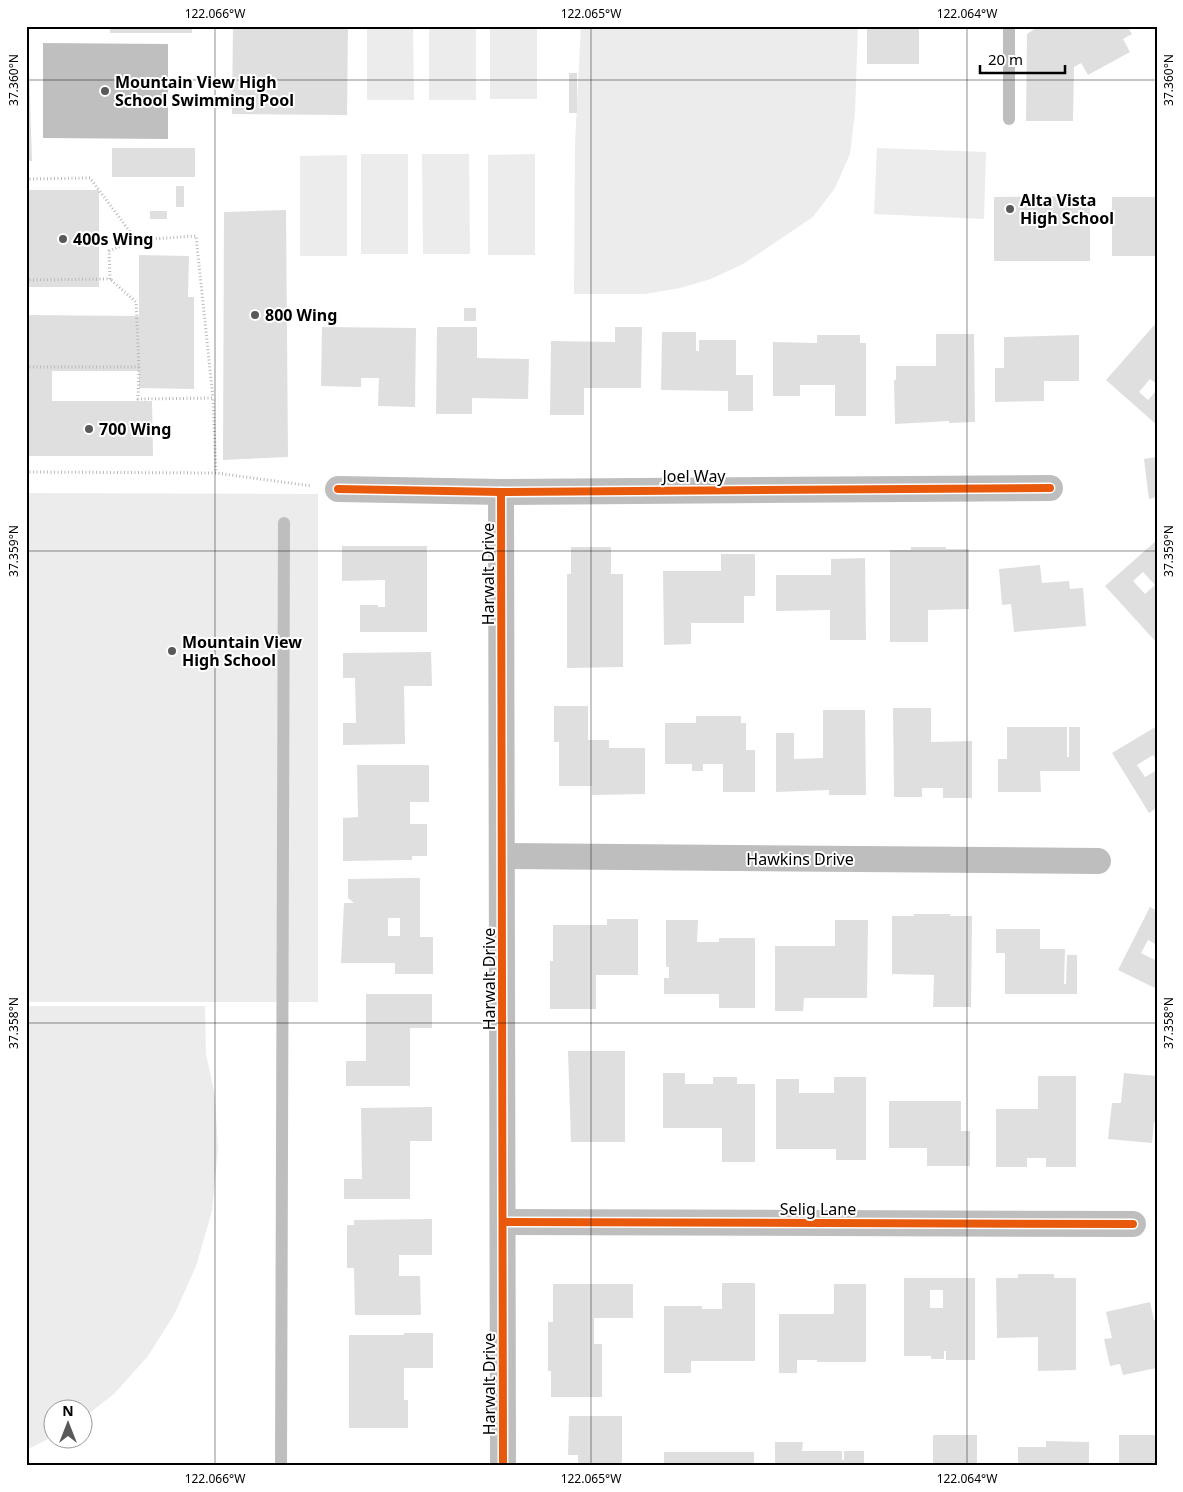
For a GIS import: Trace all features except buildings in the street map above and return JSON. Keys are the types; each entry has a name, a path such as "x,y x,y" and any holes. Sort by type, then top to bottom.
{"street":[{"name":"Joel Way","path":"338,489 501,492 1050,488"},
{"name":"Harwalt Drive","path":"501,492 503,1466"},
{"name":"Hawkins Drive","path":"502,856 1098,861"},
{"name":"Selig Lane","path":"503,1222 1134,1224"}],"lane":[{"path":"1009,26 1009,119"},
{"path":"281,1466 284,523"}],"path":[{"path":"26,179 90,178 136,240"},
{"path":"110,279 109,251 136,240 196,236 213,398 216,473"},
{"path":"26,280 110,279 136,302 139,367 138,399 213,398"},
{"path":"26,367 139,367"},
{"path":"26,472 216,473 338,489"}],"shaded area":[{"path":"367,26 413,26 414,100 367,100"},
{"path":"429,26 476,26 476,100 429,100"},
{"path":"490,26 537,26 537,99 490,99"},
{"path":"581,26 858,26 855,113 850,154 835,188 813,217 743,264 711,279 680,288 645,294 574,294 575,143"},
{"name":"Mountain View High School Swimming Pool","path":"43,43 168,44 168,139 43,138"},
{"path":"877,148 986,152 984,219 874,214"},
{"path":"361,154 408,154 408,254 361,254"},
{"path":"422,154 469,154 470,254 423,254"},
{"path":"535,154 535,255 488,255 488,155"},
{"path":"347,155 347,256 300,256 300,156"},
{"path":"26,493 318,494 318,1002 26,1002"},
{"path":"26,1006 205,1006 206,1054 215,1096 218,1149 212,1211 196,1266 175,1313 148,1356 114,1394 92,1411 92,1400 42,1400 42,1442 26,1450"}],"cycle path":[{"path":"338,489 501,492 1050,488"},
{"path":"501,492 503,1466"},
{"path":"503,1222 1133,1224"}],"place":[{"name":"Mountain View High School Swimming Pool","path":"105,91"},
{"name":"Alta Vista High School","path":"1010,209"},
{"name":"400s Wing","path":"63,239"},
{"name":"800 Wing","path":"255,315"},
{"name":"700 Wing","path":"89,429"},
{"name":"Mountain View High School","path":"172,651"}]}
